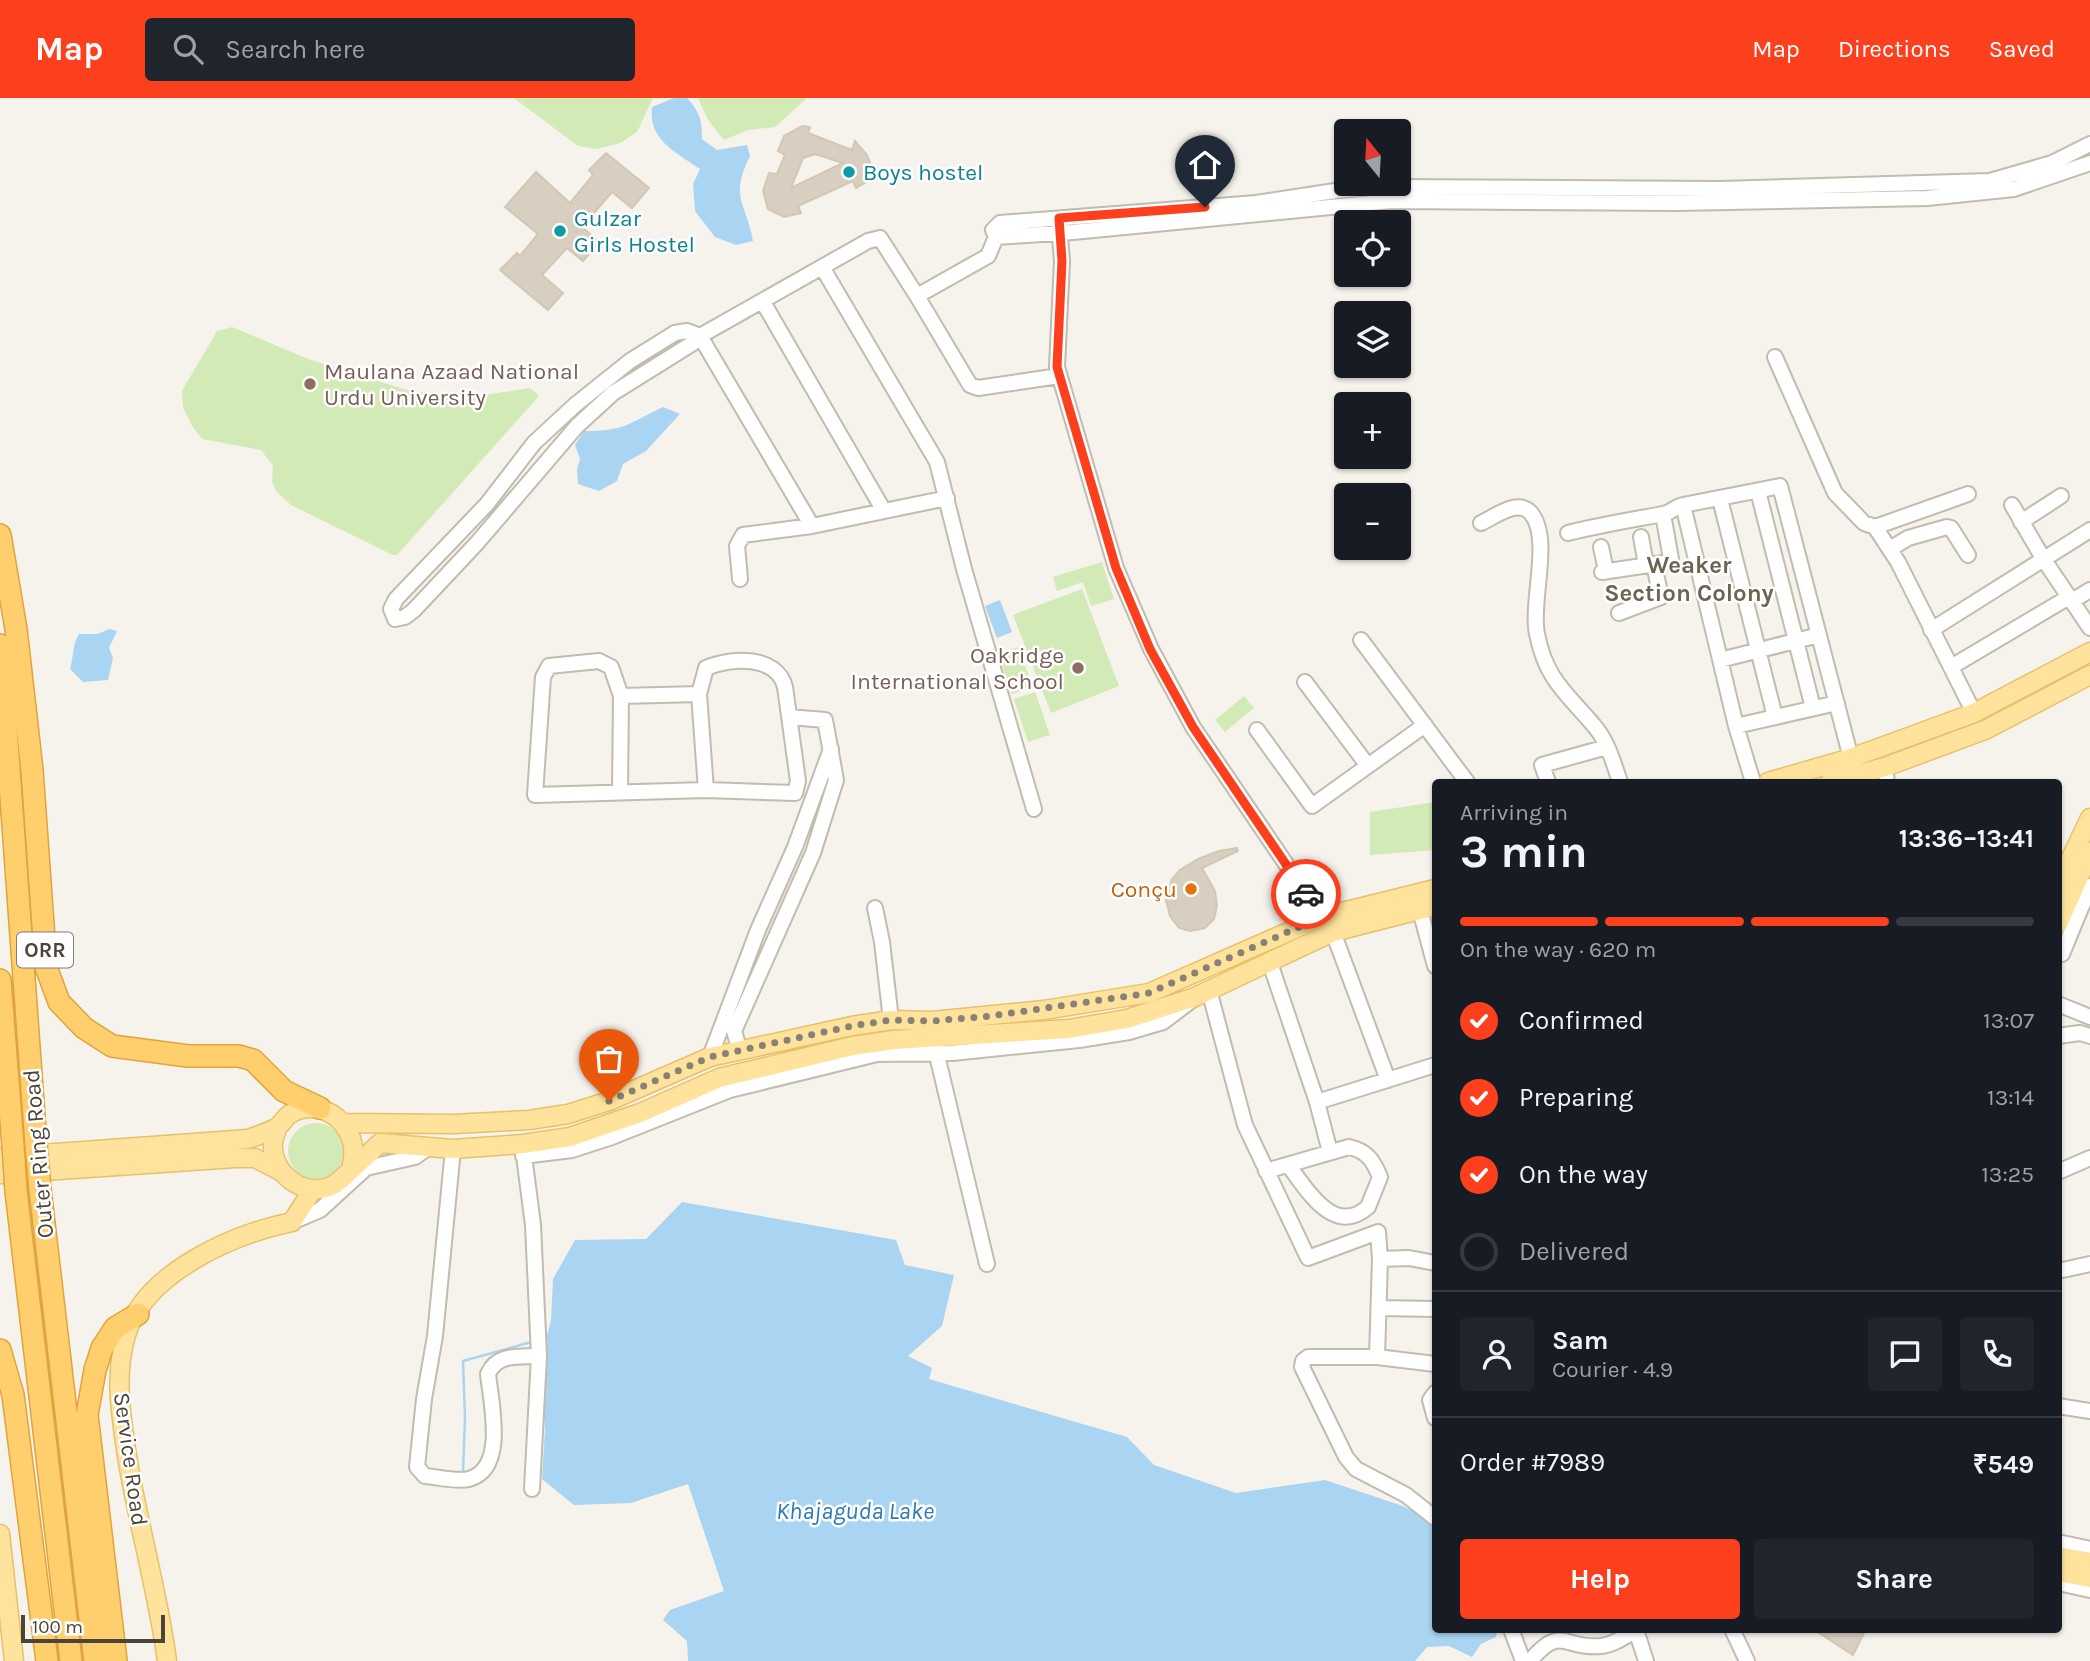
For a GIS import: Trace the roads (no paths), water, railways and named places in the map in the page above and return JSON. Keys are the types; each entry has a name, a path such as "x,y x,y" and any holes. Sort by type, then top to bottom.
{"highway":[{"name":"ORR","path":"0,535 16,629 11,673 32,770 46,967 59,1002 84,1028 112,1046 188,1056 246,1058 263,1068 285,1091 320,1108"},
{"name":"Outer Ring Road","path":"0,645 11,673 40,1189 95,1661"},
{"name":"Outer Ring Road","path":"0,981 6,1152 16,1191 71,1661"},
{"path":"116,1661 87,1415 102,1348 115,1328 138,1314"},
{"path":"0,1350 13,1395 47,1661"}],"main road":[{"path":"1835,779 1854,767 1974,713 2090,652"},
{"path":"1785,779 1854,767 1886,775 1985,730 2090,675"},
{"path":"2062,877 2090,818"},
{"path":"2062,915 2090,852"},
{"path":"343,1123 454,1124 529,1121 568,1114 609,1101 710,1057 852,1026 891,1020 965,1018 1044,1010 1149,993 1322,917 1432,890"},
{"path":"351,1170 355,1149 351,1134 333,1113 320,1108 303,1108 288,1115 277,1128 273,1144 275,1160 290,1182 313,1189 331,1186 351,1170 380,1143 453,1149 523,1150 607,1126 719,1078 825,1060 888,1041 935,1046 1083,1027 1151,1014 1202,994 1334,932 1428,908"},
{"path":"6,1152 234,1141 277,1128"},
{"path":"0,1174 255,1158 285,1174"},
{"path":"292,1222 313,1189"},
{"name":"Service Road","path":"167,1661 135,1505 118,1401 127,1333 159,1285 192,1260 260,1229 292,1222"},
{"path":"0,1534 14,1661"},
{"path":"2062,1557 2090,1562"},
{"path":"2062,1574 2078,1582"}],"street":[{"path":"917,296 988,256 996,231 1256,203 1335,191 1390,187 1720,189 1990,181 2052,163 2090,144"},
{"path":"1059,225 1392,201 1676,203 1927,198 2014,189 2090,163"},
{"path":"1059,225 1062,261 1057,367 1116,568 1150,649 1193,727 1322,917"},
{"path":"812,526 700,336 687,331 668,337 630,361 534,443 478,513 396,599 391,609 395,619 405,617 414,610 468,553 577,426 613,393 693,344 700,336 868,241 880,237 970,385 978,388 1059,376"},
{"path":"822,267 931,450 941,473 968,581 1034,808"},
{"path":"763,302 884,512"},
{"path":"1775,357 1835,493 1864,523 1875,527 1890,550 1974,713"},
{"path":"1568,533 1663,514 1683,505 1780,486 1854,767"},
{"path":"1758,491 1813,708"},
{"path":"1875,527 1968,494"},
{"path":"2021,522 2061,496"},
{"path":"740,579 737,546 743,535 812,526 947,499"},
{"path":"1720,499 1775,717"},
{"path":"1683,505 1736,726 1752,779"},
{"path":"2012,505 2044,560 2090,628"},
{"path":"1481,523 1514,507 1529,511 1535,521 1540,542 1535,611 1543,657 1561,692 1597,730 1607,747 1619,779"},
{"path":"1601,547 1604,571 1670,562 1663,514"},
{"path":"1890,550 1908,538 1947,527 1951,528 1968,555"},
{"path":"1931,630 2090,530"},
{"path":"1619,613 1661,597 1641,537"},
{"path":"1951,667 2090,590"},
{"path":"1720,660 1819,635"},
{"path":"1361,640 1465,779"},
{"path":"620,792 621,696 614,674 605,663 549,666 543,677 536,795 706,790 795,793 798,781 783,678 780,673 766,664 722,662 706,668 699,694 706,790"},
{"path":"1305,682 1368,766"},
{"path":"621,696 699,694"},
{"path":"1736,726 1837,703"},
{"path":"740,1051 734,1031 813,853 836,780 825,720 789,719"},
{"path":"1257,730 1312,806 1424,725"},
{"path":"1547,779 1542,765 1607,747"},
{"path":"710,1057 758,930 795,846 831,748"},
{"path":"2088,889 2090,907"},
{"path":"2062,948 2088,889"},
{"path":"875,908 882,942 891,1020"},
{"path":"1428,908 1432,941"},
{"path":"1334,932 1388,1080"},
{"path":"1270,963 1317,1102 1330,1152"},
{"path":"1202,994 1238,1105 1308,1258 1377,1232 1380,1259 1377,1357"},
{"path":"2062,1006 2090,1017"},
{"path":"2062,1035 2080,1033 2090,1036"},
{"path":"935,1046 987,1264"},
{"path":"1317,1102 1432,1066"},
{"path":"292,1222 320,1210 366,1168 415,1157 429,1147"},
{"path":"1266,1171 1349,1147 1362,1150 1376,1166 1380,1177 1368,1207 1362,1212 1347,1216 1337,1215 1314,1202 1287,1165"},
{"path":"453,1149 436,1336 416,1463 419,1472 425,1476 467,1480 481,1472 488,1465 493,1449 488,1374 491,1367 504,1358 539,1356"},
{"path":"523,1150 533,1225 539,1356 532,1489"},
{"path":"2062,1170 2090,1158"},
{"path":"1380,1259 1409,1258 1432,1262"},
{"path":"2062,1270 2090,1264"},
{"path":"1380,1308 1432,1309"},
{"path":"1432,1364 1377,1357 1308,1357 1303,1361 1302,1367 1346,1457 1356,1469 1406,1495 1432,1516"},
{"path":"2062,1407 2090,1411"},
{"path":"2062,1543 2090,1549"},
{"path":"1512,1633 1523,1661"},
{"path":"1530,1661 1551,1641 1562,1639 1586,1646 1605,1646 1631,1633"},
{"path":"1638,1633 1646,1661"},
{"path":"1734,1633 1747,1661"}],"water":[{"path":"674,98 687,98 699,117 702,139 717,150 747,145 750,156 740,191 753,241 736,245 715,237 695,211 693,184 700,169 673,151 659,137 652,118 652,107"},
{"path":"663,407 680,414 646,451 623,464 617,481 599,491 578,484 577,469 580,459 575,445 584,431 618,428"},
{"path":"1000,600 1012,632 997,638 985,606"},
{"path":"109,629 117,631 109,648 113,658 108,680 83,682 70,669 77,638 79,634 98,634"},
{"name":"Khajaguda Lake","path":"682,1202 896,1240 905,1265 954,1275 942,1326 908,1356 932,1368 929,1379 1127,1437 1154,1465 1236,1493 1325,1480 1403,1506 1432,1521 1432,1633 1496,1633 1496,1637 1481,1644 1472,1657 1449,1646 1427,1647 1415,1661 688,1661 687,1641 663,1620 670,1610 724,1591 688,1484 631,1503 574,1505 542,1479 545,1429 540,1361 551,1321 553,1279 575,1240 646,1239"}],"waterway":[{"path":"463,1472 463,1361 535,1341"}],"place":[{"name":"Boys hostel","path":"849,172"},
{"name":"Gulzar Girls Hostel","path":"560,231"},
{"name":"Maulana Azaad National Urdu University","path":"310,384"},
{"name":"Oakridge International School","path":"1078,668"},
{"name":"Conçu","path":"1191,889"}],"district":[{"name":"Weaker Section Colony","path":"1689,579"}]}
